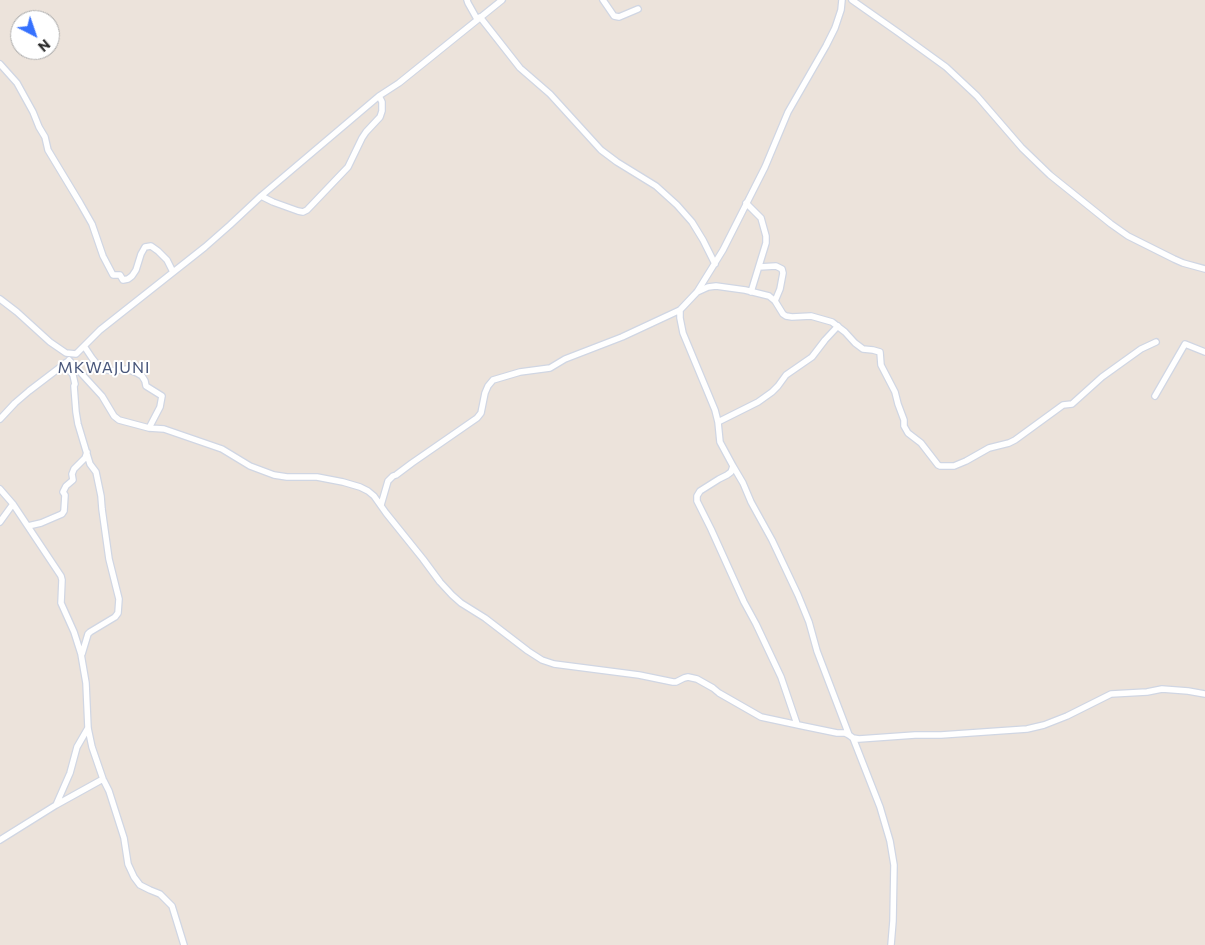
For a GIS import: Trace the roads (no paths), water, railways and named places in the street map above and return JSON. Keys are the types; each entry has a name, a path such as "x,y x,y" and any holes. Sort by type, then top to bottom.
{"street":[{"path":"467,0 479,18 520,68 550,94 600,150 656,186 677,205 692,222 715,264"},
{"path":"0,419 22,397 76,354 100,330 174,272 379,96 502,0"},
{"path":"603,0 614,16 619,17 638,8"},
{"path":"381,505 388,481 393,476 477,418 481,413 485,393 493,380 520,372 550,368 622,337 680,310 697,292 723,250 765,168 788,112 835,28 842,0"},
{"path":"852,0 946,67 977,96 1022,148 1050,175 1111,224 1128,236 1174,259 1205,269"},
{"path":"860,0 866,9"},
{"path":"0,64 17,83 33,112 45,137 48,150 92,224 103,256 113,275 120,276 123,280 132,276 146,246 151,246 158,251 167,260 174,272"},
{"path":"261,196 298,211 303,212 307,210 348,167 366,132 380,117 382,102 379,96"},
{"path":"746,203 761,218 766,243 751,292"},
{"path":"759,267 776,266 782,269 780,289 775,301"},
{"path":"697,292 716,286 769,296 786,316 795,318 811,316 832,322 863,349 881,353 881,364 895,392 904,420 904,426 908,433 920,443 940,466 954,466 989,448 1015,440 1063,405 1072,404 1102,377 1141,348 1156,342"},
{"path":"0,299 50,342 66,352 76,354"},
{"path":"680,310 683,333 715,410 720,442 772,540 798,596 880,807 890,841 894,865 891,945"},
{"path":"718,422 758,402 772,392 786,374 812,357 838,326"},
{"path":"1155,396 1186,344 1205,352"},
{"path":"84,346 100,368 112,371 127,369 137,373 142,376 146,386 162,396 160,407 149,428"},
{"path":"67,361 102,396 114,416 119,420 149,428 164,429 222,449 250,466 274,475 317,478 360,487 368,491 374,496 452,595 542,660 554,664 639,675 673,682 688,677 697,679 761,717 867,739 1020,730 1044,725 1112,694 1162,689 1205,694"},
{"path":"67,361 75,384 76,412 90,464 96,472 109,559 119,599 118,613 115,617 88,634 82,654"},
{"path":"28,526 62,514 65,500 63,492 66,486 73,480 72,474 74,469 85,458 87,452"},
{"path":"733,466 731,472 700,491 697,496 697,502 781,677 798,724"},
{"path":"0,489 13,504 61,576 61,603 82,654 86,683 88,728 97,765 102,779 110,791 124,838 128,864 140,885 160,894 172,906 184,945"},
{"path":"0,522 13,504"},
{"path":"56,805 78,747 88,728"},
{"path":"0,840 102,779"}],"district":[{"name":"MKWAJUNI","path":"104,368"}]}
